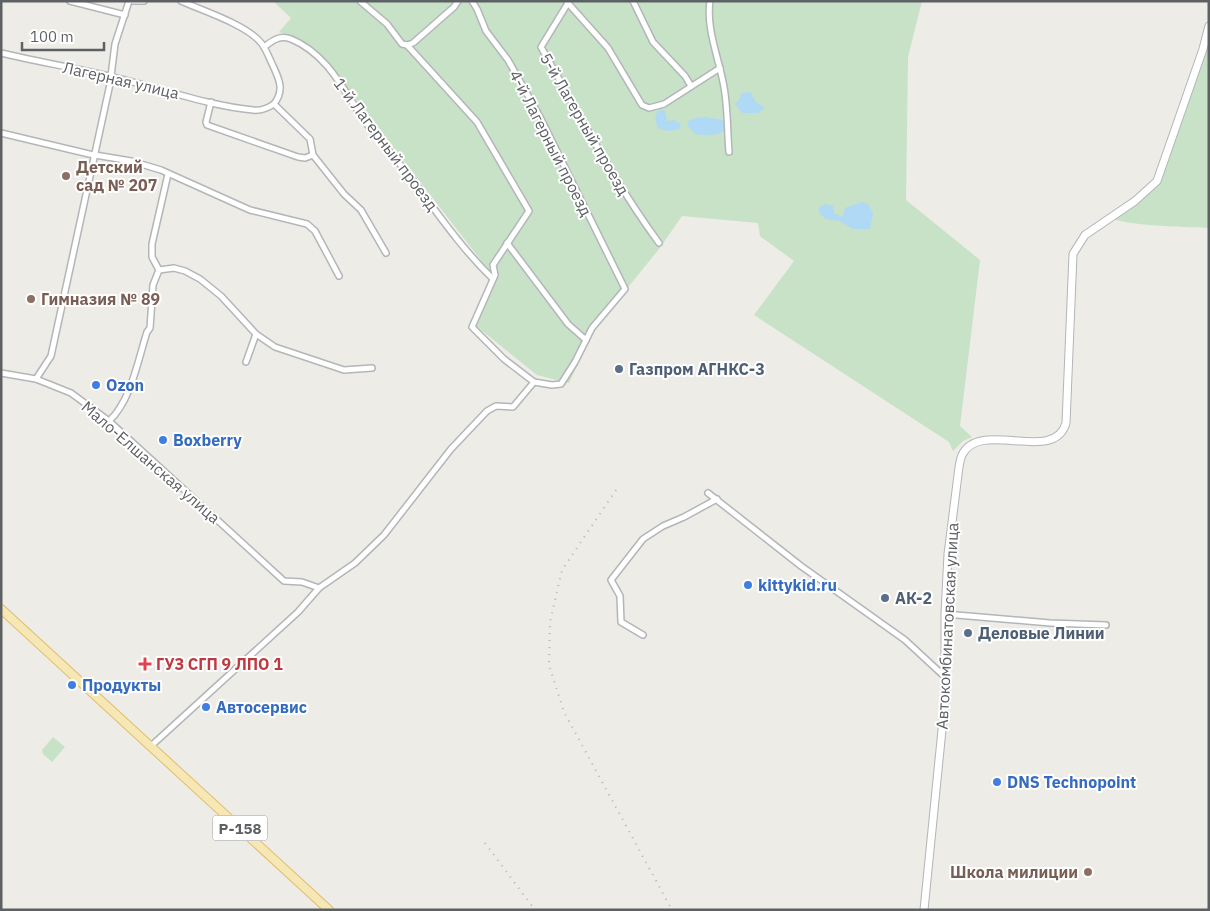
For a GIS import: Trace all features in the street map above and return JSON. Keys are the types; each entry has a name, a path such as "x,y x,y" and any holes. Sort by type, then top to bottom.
{"main road":[{"name":"Р-158","path":"1,609 329,910"}],"street":[{"path":"70,1 124,15"},
{"path":"36,379 51,356 111,77 115,44 129,1"},
{"path":"133,1 144,1"},
{"path":"181,1 237,25 249,32 264,47 281,82 277,100 274,104 310,139 313,155 344,194 361,210 386,253"},
{"path":"360,1 387,24 404,45 477,122 529,211 507,243 493,265 495,275 472,327 504,359 534,382 552,385 561,384 586,340 564,319 507,243"},
{"path":"404,45 413,43 454,7 458,1"},
{"name":"4-й Лагерный проезд","path":"472,1 486,31 508,60 540,116 625,289 592,328 586,340"},
{"path":"633,1 654,42 685,76 691,86"},
{"path":"710,1 712,32 724,83 729,152"},
{"path":"568,2 608,48 642,105 650,108 664,104 720,68"},
{"name":"5-й Лагерный проезд","path":"568,2 541,47 587,131 634,209 659,243"},
{"name":"Автокомбинатовская улица","path":"924,910 944,717 948,554 962,455 968,448 980,442 990,440 1044,441 1056,438 1063,432 1066,413 1073,254 1085,235 1135,201 1157,181 1204,49 1209,26"},
{"name":"1-й Лагерный проезд","path":"264,47 281,37 290,39 304,46 329,67 367,124 411,177 462,246 493,279"},
{"name":"Лагерная улица","path":"1,53 111,77 211,102 254,110 263,109 274,104"},
{"path":"211,102 207,125 298,157 305,158 313,155"},
{"path":"1,133 94,155 131,161 187,180 250,210 307,224 315,231 339,276"},
{"path":"159,270 152,257 152,244 168,174"},
{"path":"109,421 116,414 124,400 150,328 153,285 159,270 162,268 174,268 185,271 200,279 221,296 256,334 275,347 344,370 372,368"},
{"path":"246,362 256,334"},
{"name":"Мало-Елшанская улица","path":"1,373 36,379 71,392 109,421 284,581 302,582 319,588"},
{"path":"151,746 298,612 319,588 355,563 384,534 451,449 486,411 496,406 512,407 534,382"},
{"path":"708,492 801,566 905,640 945,677"},
{"path":"643,635 621,622 620,596 611,580 643,539 663,526 717,499"},
{"path":"946,614 1050,623 1106,625"}],"green space":[{"path":"273,1 922,1 908,57 906,200 980,260 960,426 972,437 963,441 953,451 949,442 754,315 794,261 760,236 758,223 682,216 659,249 595,328 569,383 537,375 470,321 497,281 328,63 298,39 279,32 291,18"},
{"path":"1209,26 1209,228 1141,224 1117,220 1111,217 1157,181"},
{"path":"53,737 65,747 52,762 43,754 42,750"}],"water":[{"path":"750,92 756,102 765,108 758,113 742,113 735,104 740,99 741,93"},
{"path":"660,109 665,111 667,121 674,120 681,124 679,129 669,131 659,129 655,119"},
{"path":"705,117 723,120 726,130 711,135 695,134 688,126 688,121"},
{"path":"862,202 868,204 873,213 870,229 853,229 840,221 826,219 821,215 818,208 825,204 833,206 834,213 843,217 845,208"}],"railway":[{"path":"616,490 562,570 550,622 549,665 564,712 672,910"},
{"path":"485,843 535,910"}],"place":[{"name":"Детский сад № 207","path":"66,176"},
{"name":"Гимназия № 89","path":"31,299"},
{"name":"Газпром АГНКС-3","path":"619,369"},
{"name":"Ozon","path":"96,385"},
{"name":"Boxberry","path":"163,440"},
{"name":"kittykid.ru","path":"748,585"},
{"name":"АК-2","path":"885,598"},
{"name":"Деловые Линии","path":"968,633"},
{"name":"ГУЗ СГП 9 ЛПО 1","path":"145,664"},
{"name":"Продукты","path":"72,685"},
{"name":"Автосервис","path":"206,707"},
{"name":"DNS Technopoint","path":"997,782"},
{"name":"Школа милиции","path":"1088,872"}]}
